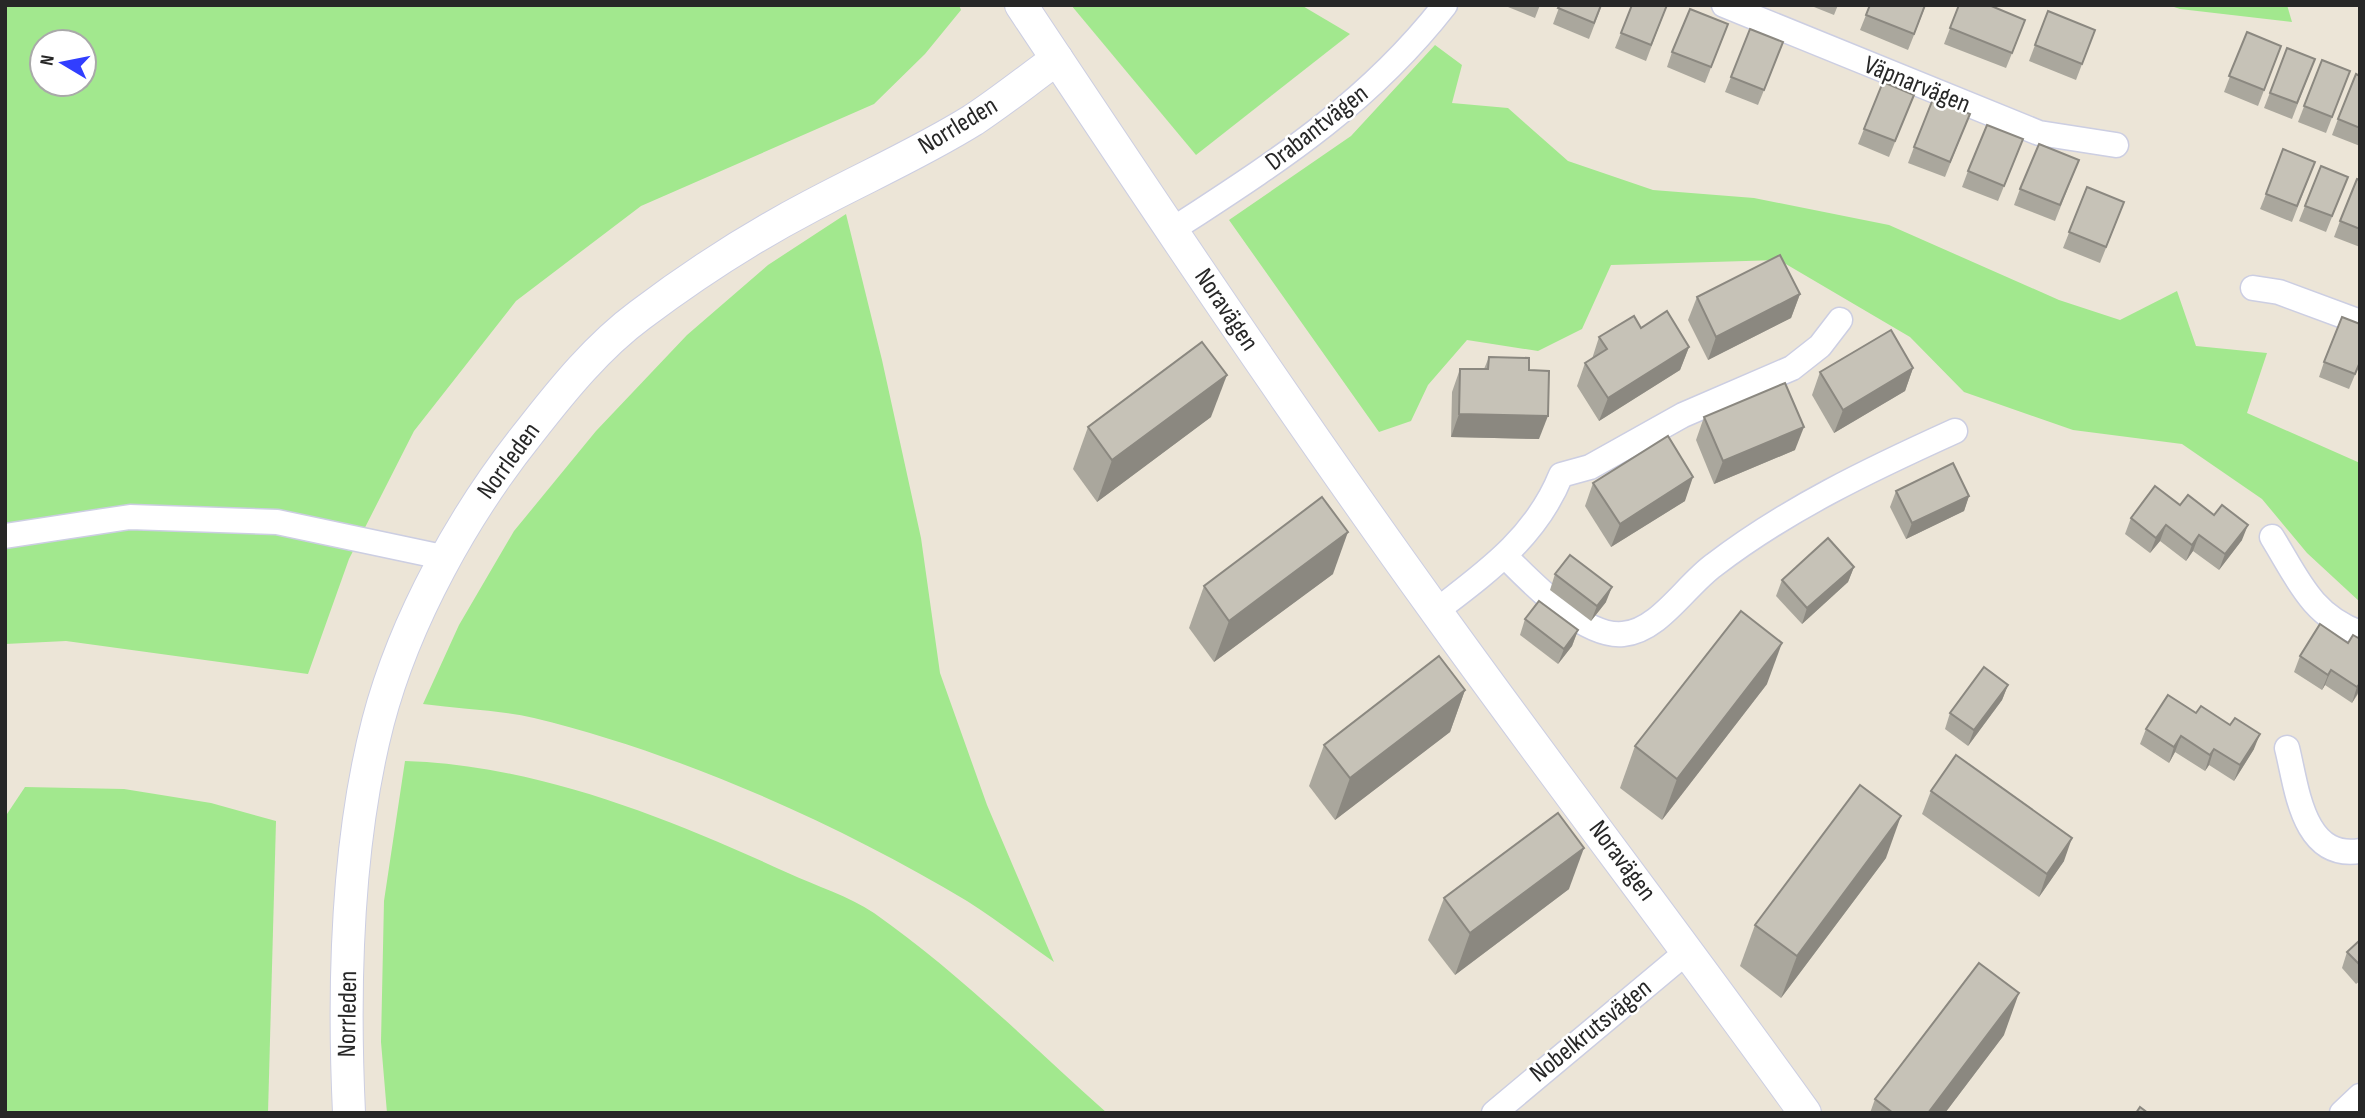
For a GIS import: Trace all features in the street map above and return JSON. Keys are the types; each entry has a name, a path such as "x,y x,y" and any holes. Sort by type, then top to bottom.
{"street":[{"name":"Noravägen","path":"1021,5 1280,392 1436,611 1689,950 1805,1113"},
{"name":"Drabantvägen","path":"1171,230 1316,134 1361,97 1413,46 1445,5"},
{"name":"Väpnarvägen","path":"1724,5 2039,133 2116,145"},
{"name":"Norrleden","path":"349,1113 349,939 354,870 378,722 394,672 447,558 462,528 512,453 587,364 636,318 751,240 973,120 1057,59"},
{"path":"2253,288 2279,292 2360,322"},
{"path":"1436,611 1506,557 1550,502 1561,475 1590,467 1683,415 1792,368 1820,346 1840,320"},
{"path":"1506,557 1553,604 1589,625 1620,635 1645,629 1697,577 1746,540 1887,461 1955,431"},
{"path":"5,536 130,517 277,522 447,558"},
{"path":"2272,537 2315,606 2336,624 2360,633"},
{"path":"2287,748 2305,822 2316,838 2332,847 2351,852 2360,851"},
{"name":"Nobelkrutsvägen","path":"1494,1113 1689,950"},
{"path":"2342,1113 2360,1096"}],"green space":[{"path":"5,5 959,5 961,10 925,54 874,104 641,206 516,301 414,431 349,559 308,674 66,641 5,644"},
{"path":"1071,5 1301,5 1350,34 1196,155"},
{"path":"2168,5 2287,5 2292,22 2180,9"},
{"path":"1435,45 1462,65 1452,103 1508,108 1568,161 1653,190 1754,198 1889,225 2059,300 2120,320 2177,291 2196,346 2267,353 2247,413 2360,463 2360,602 2307,553 2262,499 2182,444 2073,430 1964,392 1910,337 1779,260 1611,265 1582,329 1538,351 1467,340 1428,385 1411,421 1379,432 1229,220 1351,136"},
{"path":"846,214 882,360 921,538 940,673 987,805 1054,962 978,908 918,872 812,818 701,771 589,733 534,718 423,704 459,625 514,531 596,431 687,335 768,265"},
{"path":"405,761 504,772 601,798 696,833 854,901 935,960 1107,1113 387,1113 381,1042 384,901"},
{"path":"25,787 124,789 211,803 276,821 268,1113 5,1113 5,817"}],"building":[{"path":"1560,5 1601,5 1594,23 1558,8"},
{"path":"1632,5 1667,5 1651,45 1621,33"},
{"path":"1870,5 1925,5 1914,34 1866,15"},
{"path":"1959,5 1989,5 2025,20 2012,53 1950,28"},
{"path":"1690,9 1728,24 1711,67 1672,52"},
{"path":"2048,11 2095,30 2082,64 2035,45"},
{"path":"1750,29 1783,42 1764,90 1731,77"},
{"path":"2247,32 2281,46 2264,90 2229,76"},
{"path":"2287,48 2315,59 2297,103 2270,93"},
{"path":"2322,60 2350,71 2332,117 2304,106"},
{"path":"2356,74 2360,76 2360,128 2338,119"},
{"path":"1883,82 1914,95 1895,141 1864,129"},
{"path":"1933,99 1970,114 1950,162 1914,147"},
{"path":"1987,125 2023,139 2004,186 1968,171"},
{"path":"2039,144 2079,160 2060,205 2020,189"},
{"path":"2283,149 2315,162 2297,206 2266,194"},
{"path":"2321,166 2348,177 2332,216 2305,206"},
{"path":"2357,179 2360,180 2360,229 2340,221"},
{"path":"2087,187 2124,202 2106,247 2069,232"},
{"path":"1780,255 1800,294 1716,337 1697,297"},
{"path":"1667,311 1689,347 1608,398 1585,363 1607,349 1599,337 1634,316 1641,328"},
{"path":"2342,317 2360,324 2360,362 2355,374 2324,362"},
{"path":"1891,330 1913,368 1843,410 1820,372"},
{"path":"1202,342 1227,375 1112,460 1088,427"},
{"path":"1489,357 1529,358 1529,370 1549,371 1548,416 1459,414 1460,369 1488,369"},
{"path":"1785,383 1804,427 1723,461 1704,417"},
{"path":"1668,436 1693,477 1620,524 1593,483"},
{"path":"1953,463 1969,496 1912,523 1896,491"},
{"path":"2155,486 2180,505 2188,495 2214,515 2222,505 2248,525 2225,554 2199,535 2192,545 2166,525 2156,538 2131,518"},
{"path":"1322,497 1348,532 1229,621 1204,586"},
{"path":"1828,538 1854,567 1807,608 1782,580"},
{"path":"1570,555 1612,587 1597,606 1555,574"},
{"path":"1539,601 1578,630 1564,649 1525,619"},
{"path":"1741,611 1782,643 1677,779 1635,746"},
{"path":"2320,624 2348,643 2353,635 2360,639 2360,683 2357,687 2331,670 2328,675 2300,656"},
{"path":"1439,656 1465,690 1350,778 1324,745"},
{"path":"1984,667 2008,685 1974,730 1950,713"},
{"path":"2168,695 2196,713 2201,706 2230,725 2235,718 2260,734 2240,765 2214,749 2210,755 2181,736 2174,747 2146,729"},
{"path":"1956,755 2072,838 2047,874 1931,791"},
{"path":"1860,785 1901,816 1797,956 1755,925"},
{"path":"1558,813 1584,848 1470,933 1444,898"},
{"path":"2360,940 2360,965 2347,952"},
{"path":"1979,963 2019,993 1928,1113 1893,1113 1875,1099"},
{"path":"2140,1107 2148,1113 2136,1113"}]}
